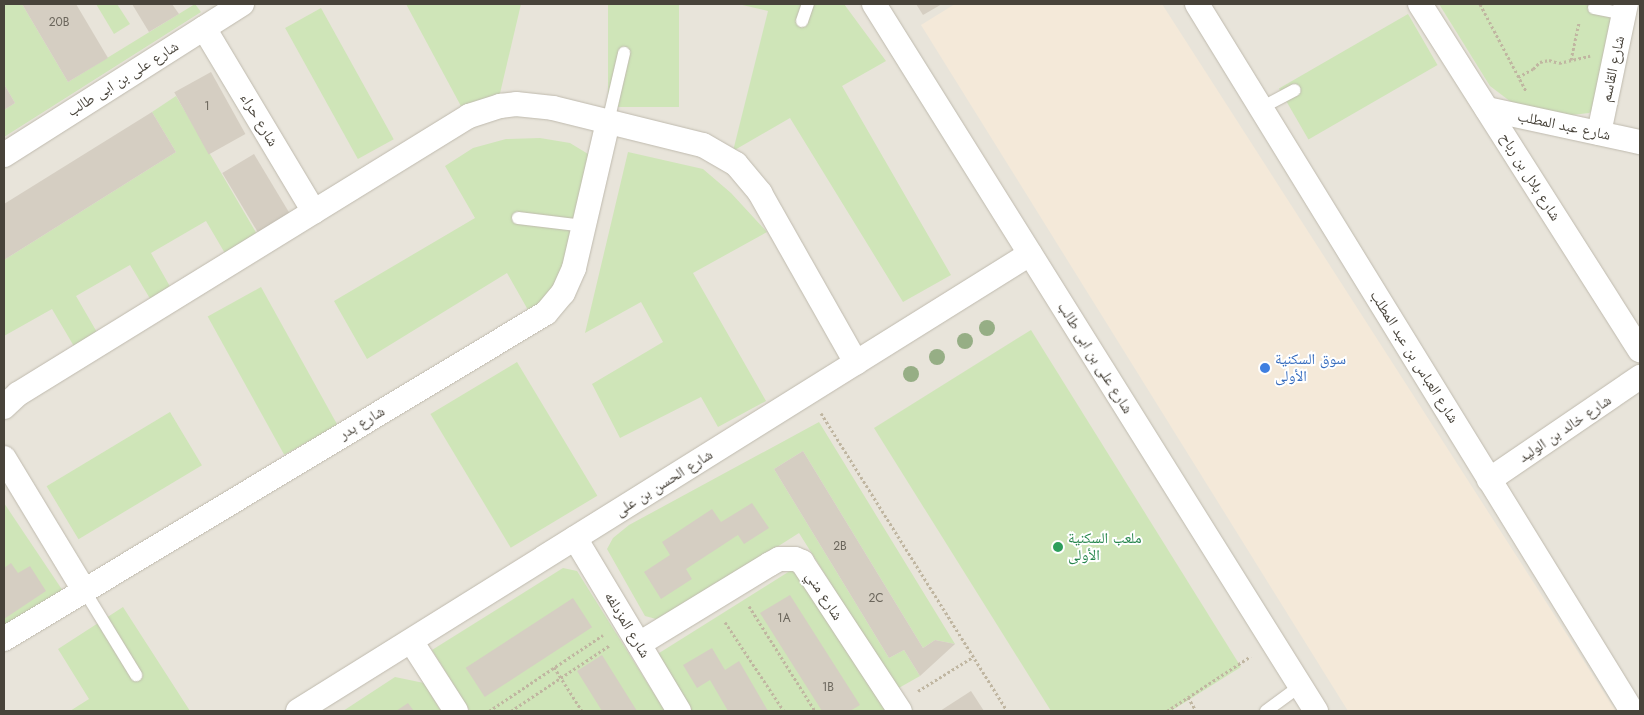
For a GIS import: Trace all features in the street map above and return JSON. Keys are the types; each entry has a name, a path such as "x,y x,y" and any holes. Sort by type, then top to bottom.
{"street":[{"name":"شارع على بن ابى طالب","path":"874,4 1316,711"},
{"name":"شارع العباس بن عبد المطلب","path":"1197,4 1632,711"},
{"name":"شارع بلال بن رباح","path":"1420,4 1640,350"},
{"name":"شارع على بن ابى طالب","path":"4,155 238,5"},
{"name":"شارع القاسم","path":"1599,133 1625,9"},
{"name":"شارع حراء","path":"204,28 314,212"},
{"path":"4,406 18,394 469,116 484,110 516,104 534,105 703,145 736,164 760,193 856,363"},
{"name":"شارع عبد المطلب","path":"1487,109 1640,142"},
{"name":"شارع بدر","path":"4,639 546,312 563,293 570,281 608,122"},
{"name":"شارع الحسن بن على","path":"298,711 1030,254"},
{"name":"شارع خالد بن الوليد","path":"1490,480 1640,377"},
{"path":"4,458 84,590"},
{"name":"شارع المزدلفه","path":"575,538 679,711"},
{"name":"شارع مني","path":"632,632 711,600 778,559 795,559 802,562 898,708"},
{"path":"412,641 456,711"}],"lane":[{"path":"802,21 808,4"},
{"path":"1594,8 1625,9"},
{"path":"608,122 624,53"},
{"path":"1261,108 1295,90"},
{"path":"518,218 584,226"},
{"path":"84,590 136,675"},
{"path":"1266,711 1300,686"}],"path":[{"path":"1481,4 1541,121"},
{"path":"1571,60 1581,13"},
{"path":"1518,77 1533,69 1540,62 1549,60 1559,63 1617,50"},
{"path":"809,392 1008,711"},
{"path":"735,585 815,711"},
{"path":"711,600 784,711"},
{"path":"489,711 554,667 632,632"},
{"path":"511,711 560,677 632,632"},
{"path":"1167,711 1272,641"},
{"path":"898,708 973,657"},
{"path":"554,667 582,711"},
{"path":"1188,698 1196,711"}],"shaded area":[{"path":"4,4 1640,4 1640,711 4,711"},
{"name":"سوق السكنية الأولى","path":"955,4 1162,4 1616,711 1348,711 921,25"}],"green space":[{"path":"22,4 68,82 195,4 201,12 4,137 4,110 15,103 4,84 4,5"},
{"path":"96,4 117,4 130,24 114,34"},
{"path":"406,4 521,4 498,102 462,108"},
{"path":"608,4 679,4 679,107 608,107"},
{"path":"738,4 844,4 886,61 842,86 951,275 903,302 790,118 733,151 768,11"},
{"path":"1439,4 1627,4 1602,103 1589,113 1563,116 1519,108 1490,86"},
{"path":"321,8 394,139 358,159 285,28"},
{"path":"1408,14 1438,65 1308,140 1279,88"},
{"path":"176,96 258,236 226,255 206,221 151,253 172,290 152,302 130,265 76,296 98,334 75,348 52,309 4,336 4,260 176,152 152,112"},
{"path":"540,138 570,143 593,157 559,296 532,317 507,273 367,359 334,301 475,218 445,166 473,148 506,139"},
{"path":"628,152 703,169 731,193 767,232 693,273 766,401 718,427 701,397 620,438 592,384 663,342 641,302 585,333"},
{"path":"261,287 338,425 284,455 208,317"},
{"name":"ملعب السكنية الأولى","path":"1031,330 1241,667 1171,711 1051,711 874,428"},
{"path":"517,362 597,496 511,548 430,414"},
{"path":"170,412 202,465 79,539 47,486"},
{"path":"819,422 955,644 935,640 923,648 803,451 774,469 889,658 904,650 920,676 897,689 799,533 671,614 656,619 645,616 607,549 613,538 629,525"},
{"path":"4,503 63,591 4,627"},
{"path":"801,564 892,711 691,711 656,655"},
{"path":"563,568 577,571 665,711 470,711 432,650"},
{"path":"123,607 190,711 70,711 89,699 58,649"},
{"path":"395,677 424,683 441,711 343,711"}],"building":[{"path":"22,4 76,4 108,58 68,82"},
{"path":"132,4 172,4 179,14 149,32"},
{"path":"916,4 942,4 923,15"},
{"path":"211,72 245,134 209,154 174,92"},
{"path":"4,84 15,103 4,110"},
{"path":"152,112 176,152 4,260 4,204"},
{"path":"254,154 292,217 260,236 222,173"},
{"path":"803,451 923,648 935,640 955,644 920,676 904,650 889,658 774,469"},
{"path":"752,503 769,528 744,544 738,535 686,569 692,579 661,599 644,572 670,555 662,542 712,509 721,522"},
{"path":"11,563 18,573 30,566 46,591 4,619 4,568"},
{"path":"790,595 860,705 850,711 822,711 760,613"},
{"path":"573,598 592,627 485,697 466,668"},
{"path":"712,648 725,670 739,661 768,711 728,711 710,680 697,688 683,665"},
{"path":"602,655 637,711 602,711 577,671"},
{"path":"971,691 984,711 940,711"},
{"path":"408,703 414,711 396,711"}],"place":[{"name":"سوق السكنية الأولى","path":"1265,368"},
{"name":"ملعب السكنية الأولى","path":"1058,547"}]}
